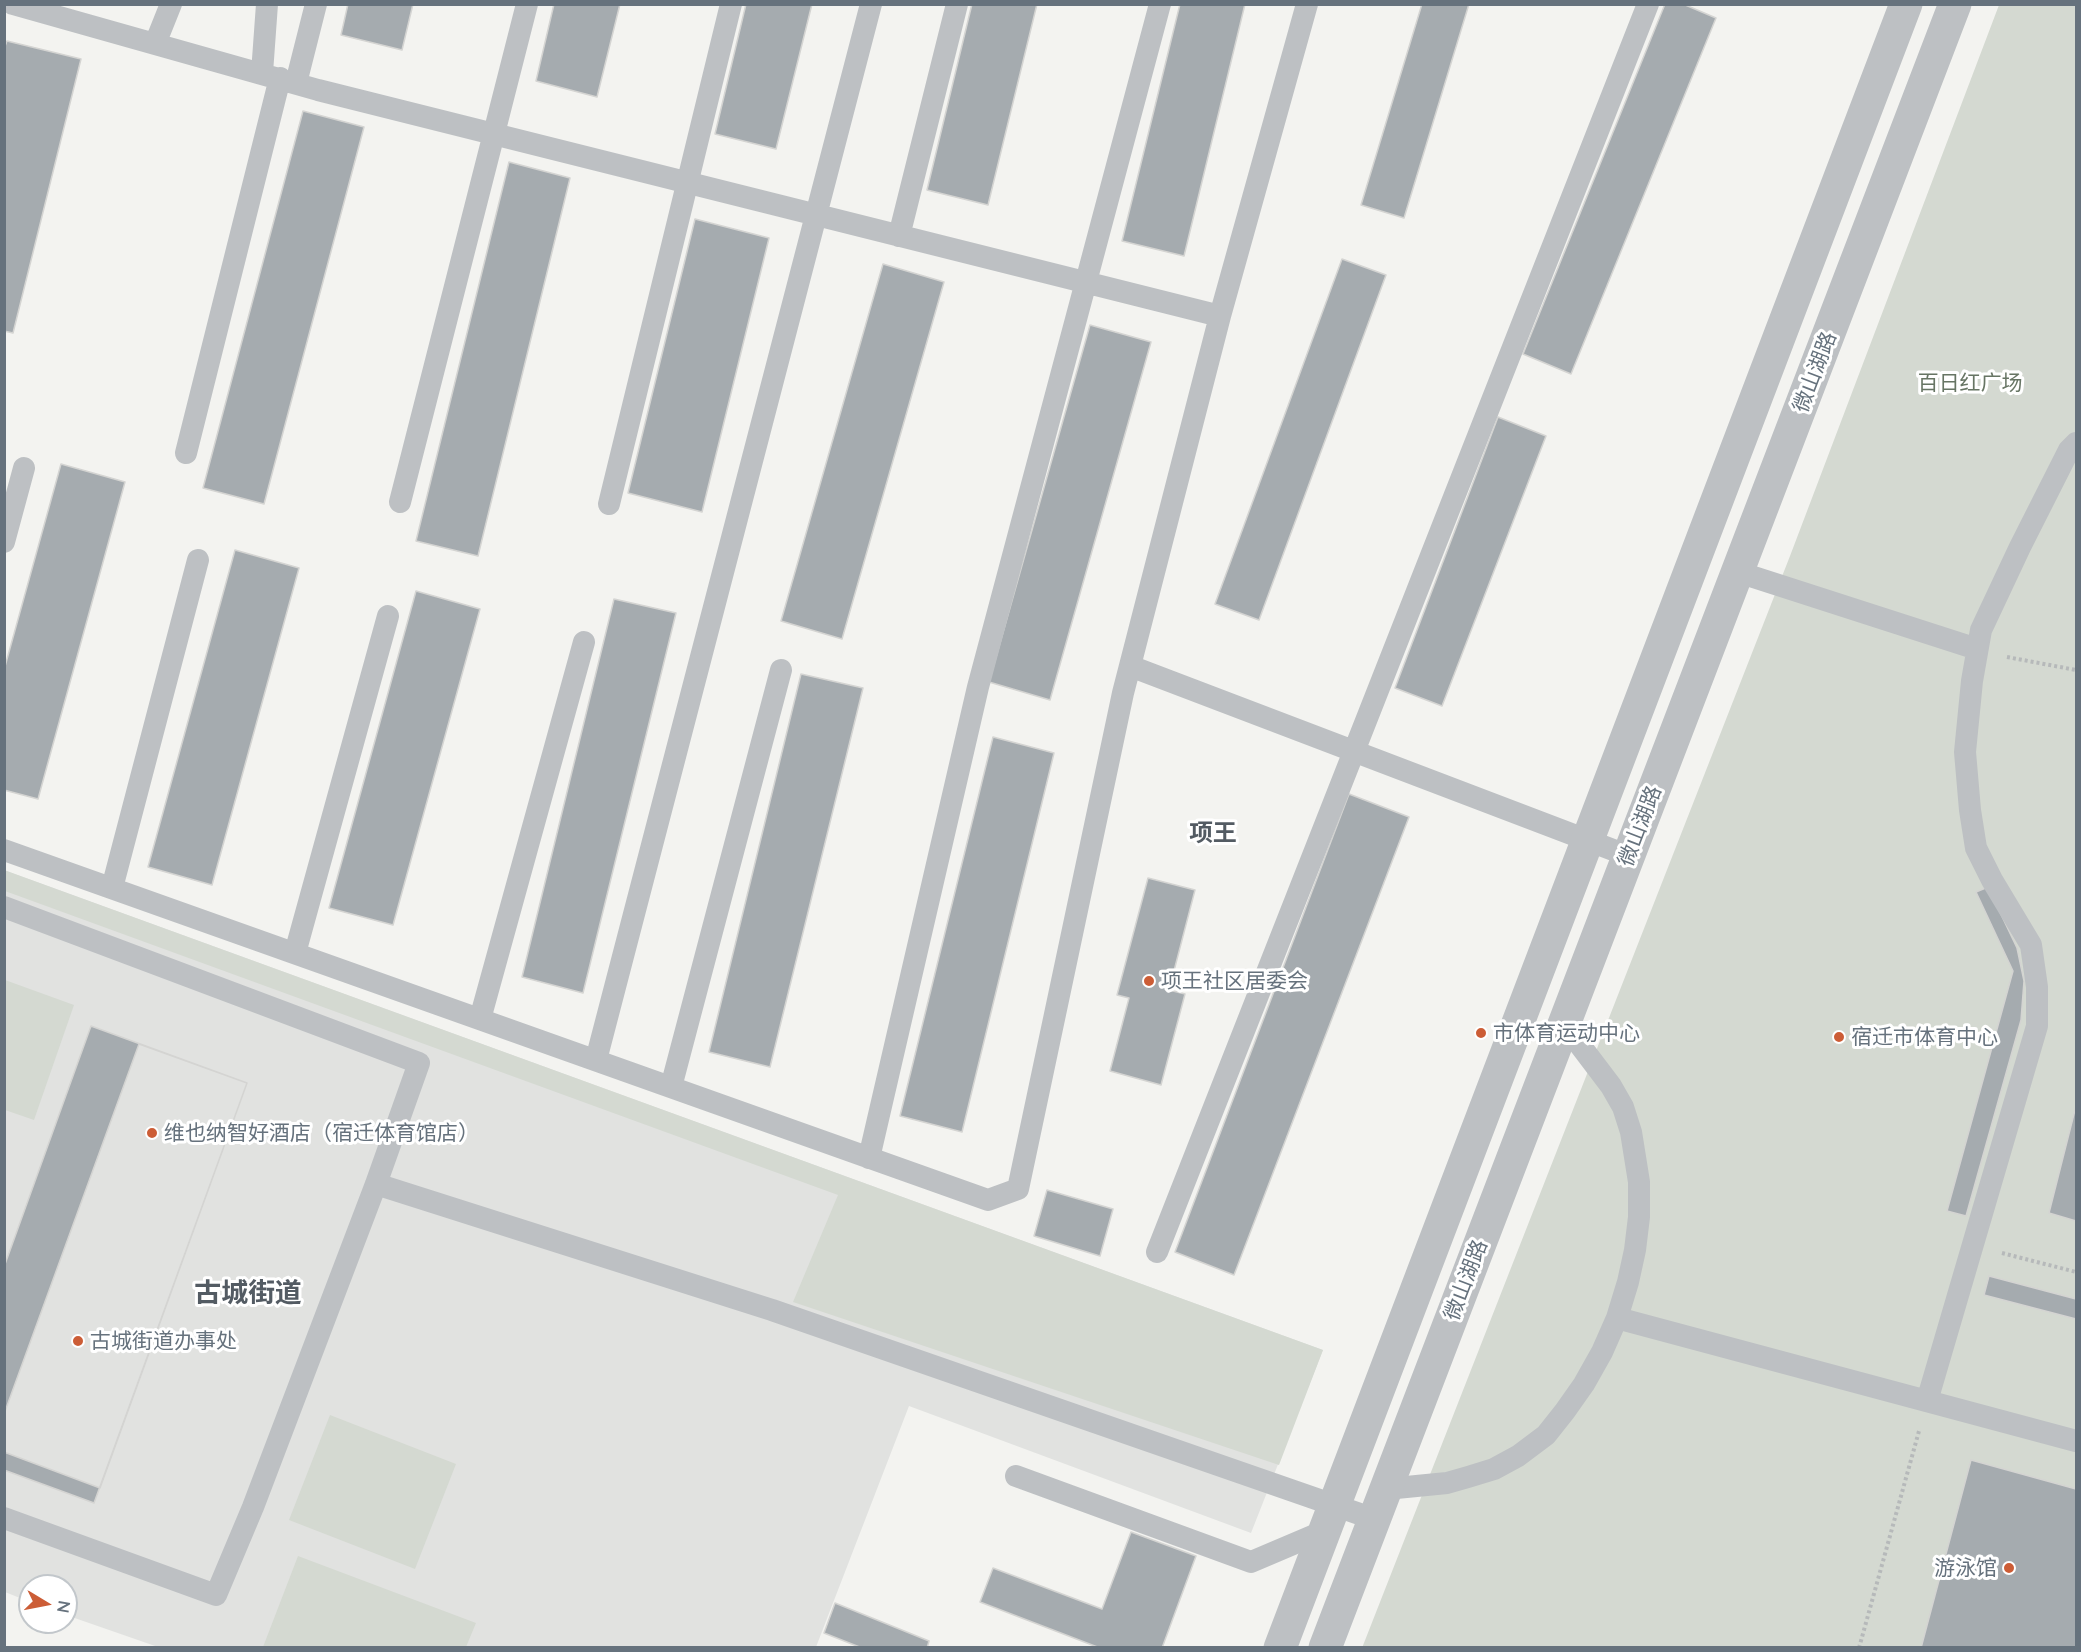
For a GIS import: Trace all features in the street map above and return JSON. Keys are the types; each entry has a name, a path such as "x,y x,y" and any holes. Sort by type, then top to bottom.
{"street":[{"name":"微山湖路","path":"1280,1647 1906,4"},
{"name":"微山湖路","path":"1325,1647 1955,4"}],"lane":[{"path":"13,4 279,78 494,134 1220,316"},
{"path":"155,44 171,4"},
{"path":"267,4 279,78"},
{"path":"186,453 279,78 315,4"},
{"path":"400,502 527,4"},
{"path":"609,504 731,4"},
{"path":"596,1060 870,4"},
{"path":"899,236 957,4"},
{"path":"869,1158 978,687 1160,4"},
{"path":"4,850 988,1200 1018,1189 1130,666 1220,316 1307,4"},
{"path":"1157,1252 1648,4"},
{"path":"1927,1401 2037,1026 2037,987 2031,945 1992,880 1976,848 1965,752 1972,681 1981,630 2020,547 2070,450 2076,443"},
{"path":"4,542 24,468"},
{"path":"112,888 198,560"},
{"path":"1738,572 1977,649"},
{"path":"295,953 388,616"},
{"path":"480,1019 584,642"},
{"path":"1130,666 1629,856"},
{"path":"671,1087 781,670"},
{"path":"4,907 419,1063 376,1184 253,1507 216,1595 4,1518"},
{"path":"1386,1489 1447,1483 1468,1477 1494,1468 1546,1435 1584,1384 1617,1318 1631,1272 1639,1217 1639,1182 1631,1132 1623,1107 1611,1086 1564,1024"},
{"path":"376,1184 772,1310 1329,1518 1374,1519"},
{"path":"1617,1318 2076,1441"},
{"path":"1016,1476 1251,1562 1329,1518"}],"path":[{"path":"1977,649 2076,670"},
{"path":"1972,1245 2076,1272"},
{"path":"1859,1647 1927,1401"}],"shaded area":[{"path":"4,870 1323,1350 1251,1533 909,1406 816,1647 158,1647 78,1619 78,1574 18,1574 18,1597 5,1592"}],"green space":[{"name":"宿迁市体育中心","path":"1999,5 2076,5 2076,1647 1362,1648 1790,556"},
{"path":"4,870 1323,1350 1279,1465 793,1302 838,1195 5,891"},
{"path":"5,980 74,1005 34,1120 5,1110"},
{"path":"330,1415 456,1464 415,1569 289,1520"},
{"path":"298,1556 476,1623 466,1647 263,1647"}],"building":[{"path":"348,4 413,4 402,50 341,35"},
{"path":"554,4 620,4 597,97 536,81"},
{"path":"746,4 812,4 776,149 715,134"},
{"path":"972,4 1037,4 988,205 927,190"},
{"path":"1180,4 1245,4 1184,256 1122,241"},
{"path":"1422,4 1469,4 1404,218 1361,205"},
{"path":"1665,4 1683,4 1716,18 1571,374 1523,354"},
{"path":"7,41 81,59 13,333 4,331 4,49"},
{"path":"303,111 364,127 264,504 203,488"},
{"path":"509,162 570,178 478,556 416,541"},
{"path":"695,219 769,238 702,512 628,493"},
{"path":"1342,259 1386,275 1259,620 1215,604"},
{"path":"883,264 944,282 842,639 781,621"},
{"path":"1090,325 1151,342 1050,700 989,682"},
{"path":"1498,417 1546,436 1442,706 1395,688"},
{"path":"61,464 125,482 38,799 4,790 4,670"},
{"path":"235,550 299,568 212,885 148,867"},
{"path":"416,591 480,609 393,925 329,908"},
{"path":"614,599 676,613 583,993 522,977"},
{"path":"801,674 863,688 770,1067 709,1052"},
{"path":"993,737 1054,753 962,1132 900,1116"},
{"path":"1349,794 1409,817 1234,1275 1175,1252"},
{"path":"1148,878 1195,890 1169,990 1185,994 1161,1085 1110,1071 1129,998 1117,995"},
{"path":"1988,887 2017,948 2024,981 2021,1020 1966,1216 1947,1211 2013,971 1976,892"},
{"path":"91,1026 247,1083 94,1503 4,1470 4,1267"},
{"path":"139,1044 247,1083 100,1488 4,1452 4,1414"},
{"path":"2076,1106 2076,1221 2049,1213"},
{"path":"1047,1190 1113,1209 1100,1256 1034,1236"},
{"path":"1989,1276 2076,1299 2076,1319 1984,1295"},
{"name":"游泳馆","path":"1971,1460 2076,1489 2076,1648 1921,1648"},
{"path":"1131,1532 1196,1556 1162,1648 1100,1648 980,1602 993,1568 1102,1609"},
{"path":"835,1603 929,1641 927,1648 862,1648 824,1633"}],"place":[{"name":"项王社区居委会","path":"1149,981"},
{"name":"市体育运动中心","path":"1481,1033"},
{"name":"宿迁市体育中心","path":"1839,1037"},
{"name":"维也纳智好酒店（宿迁体育馆店）","path":"152,1133"},
{"name":"古城街道办事处","path":"78,1341"},
{"name":"游泳馆","path":"2009,1568"}],"district":[{"name":"项王","path":"1213,833"},
{"name":"古城街道","path":"248,1293"}],"park label":[{"name":"百日红广场","path":"1970,383"}]}
